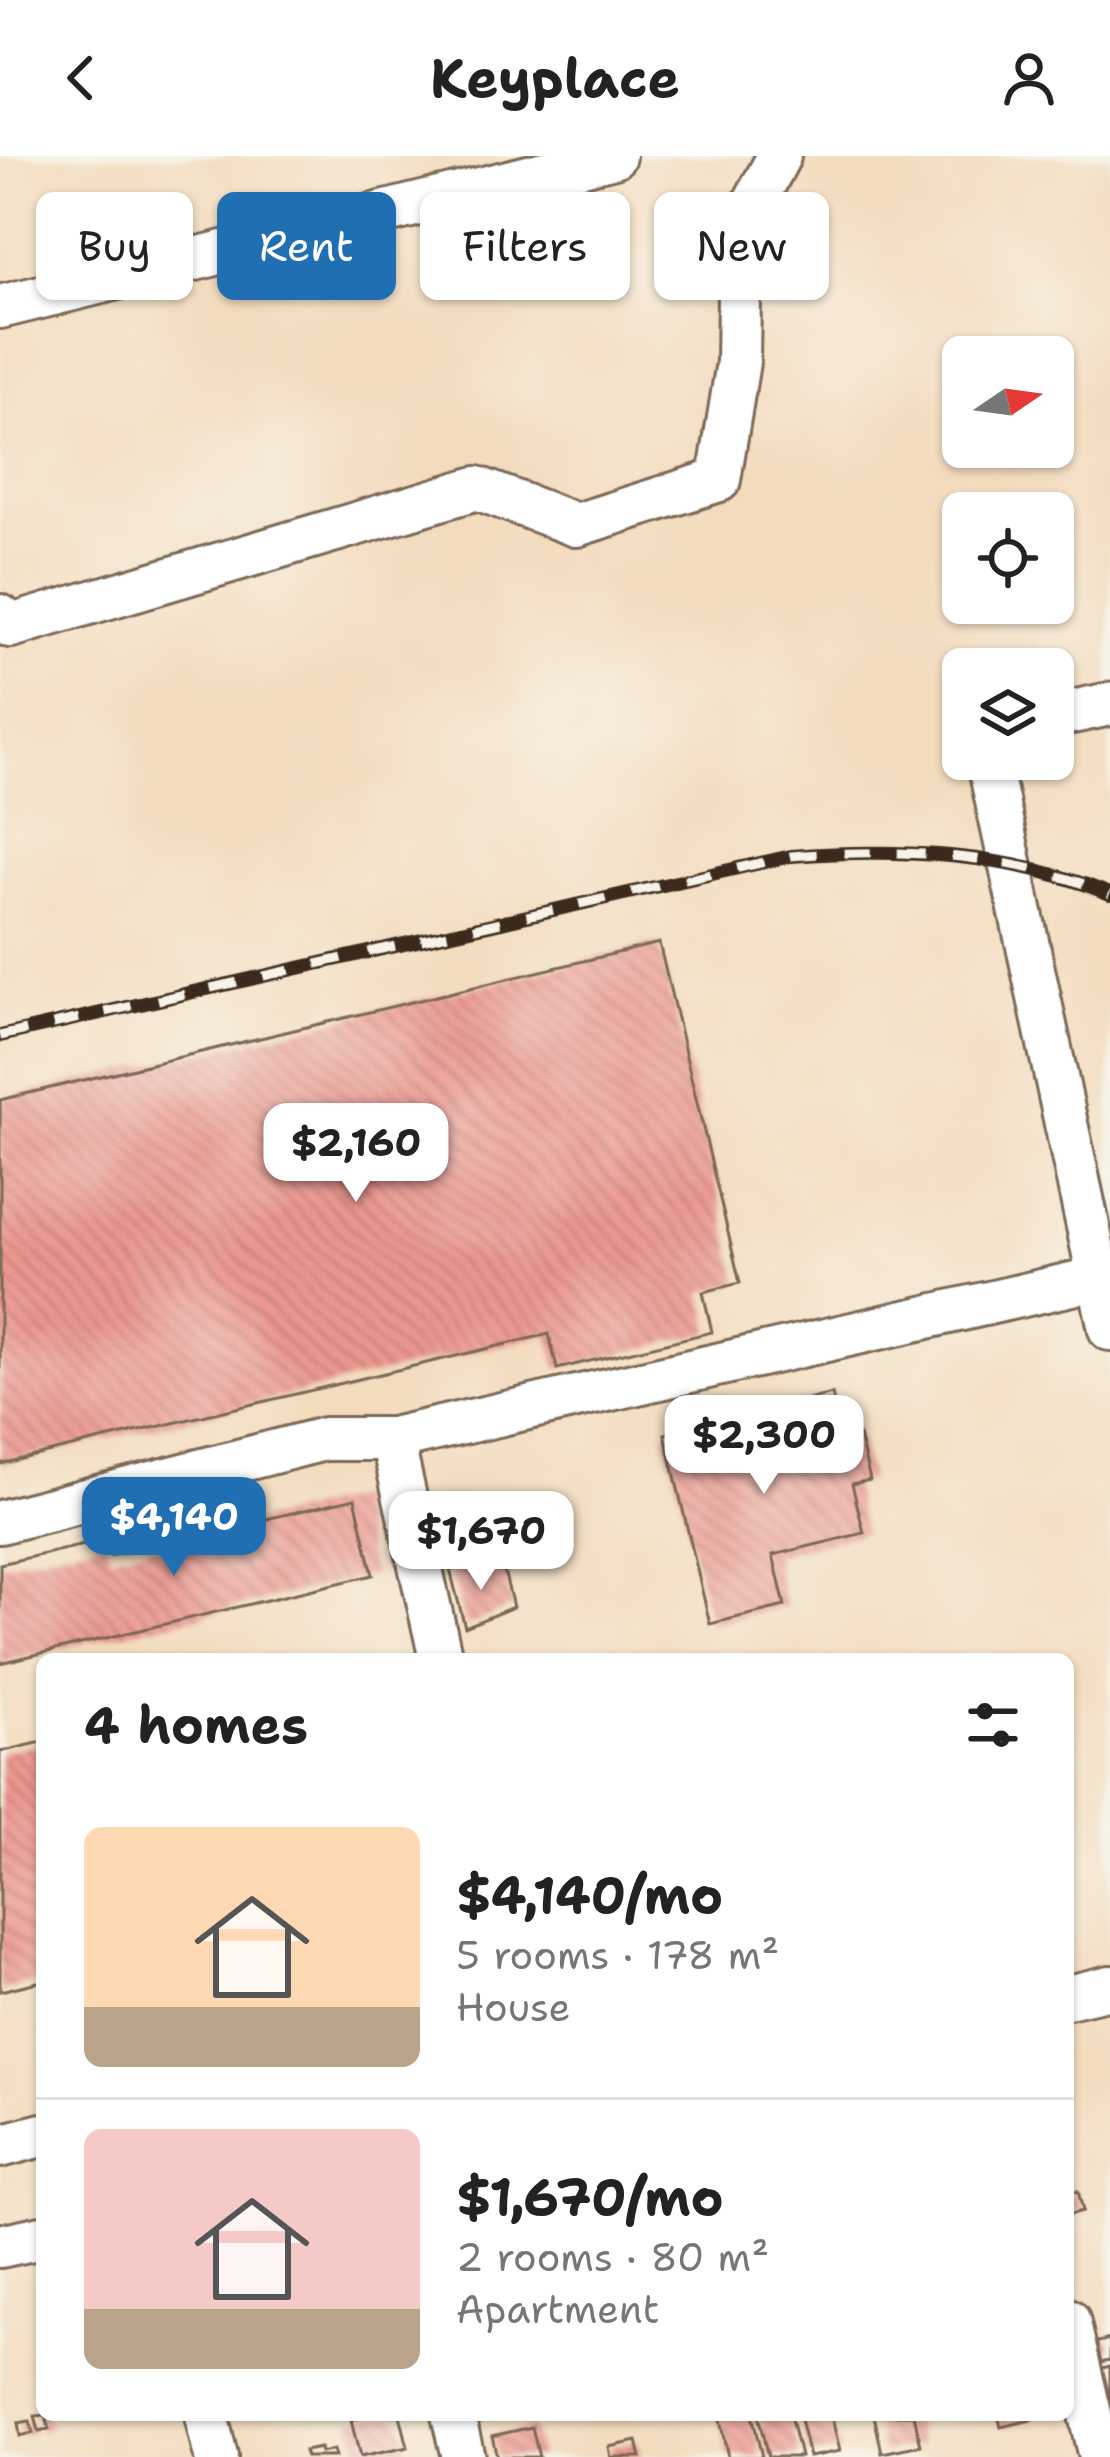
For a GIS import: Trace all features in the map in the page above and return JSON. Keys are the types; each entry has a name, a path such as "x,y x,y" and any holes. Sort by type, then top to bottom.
{"street":[{"path":"0,307 614,156"},
{"path":"4,629 477,488 576,525 719,481 738,362 740,230 779,156"},
{"path":"1074,712 1110,704"},
{"path":"992,780 1110,1329"},
{"path":"0,1522 324,1439 392,1439 1098,1279"},
{"path":"392,1439 441,1653"},
{"path":"1074,1996 1110,1987"},
{"path":"0,2146 36,2137"},
{"path":"0,2245 36,2237"},
{"path":"1074,2346 1100,2457"},
{"path":"207,2421 216,2457"},
{"path":"454,2421 463,2457"}],"building":[{"path":"659,943 740,1283 703,1292 712,1332 557,1369 549,1334 0,1464 0,1100"},
{"path":"832,1394 843,1440 859,1436 870,1480 852,1484 864,1533 773,1555 785,1606 710,1624 665,1434"},
{"path":"355,1498 373,1575 0,1663 0,1564 106,1540 110,1556"},
{"path":"480,1563 482,1572 503,1567 513,1607 465,1627 450,1570"},
{"path":"36,1743 36,1982 0,1991 0,1752"},
{"path":"1078,2191 1083,2211 1074,2213 1074,2192"},
{"path":"1093,2335 1095,2343 1110,2339 1110,2360 1090,2364 1084,2337"},
{"path":"1110,2366 1110,2424 1091,2371"},
{"path":"30,2421 33,2433 20,2436 18,2423"},
{"path":"36,2421 47,2421 49,2429 39,2431"},
{"path":"351,2421 402,2421 408,2447 360,2457"},
{"path":"720,2421 753,2421 762,2457 728,2457"},
{"path":"759,2421 791,2421 800,2457 768,2457"},
{"path":"800,2421 832,2421 840,2451 809,2457"},
{"path":"875,2421 915,2421 921,2445 882,2453"},
{"path":"532,2427 539,2457 497,2457 492,2436"},
{"path":"637,2441 641,2457 611,2457 609,2447"},
{"path":"320,2448 321,2453 333,2450 335,2457 306,2457 304,2451"}],"railway":[{"path":"0,1036 791,856 953,856 1033,869 1110,894"}]}
